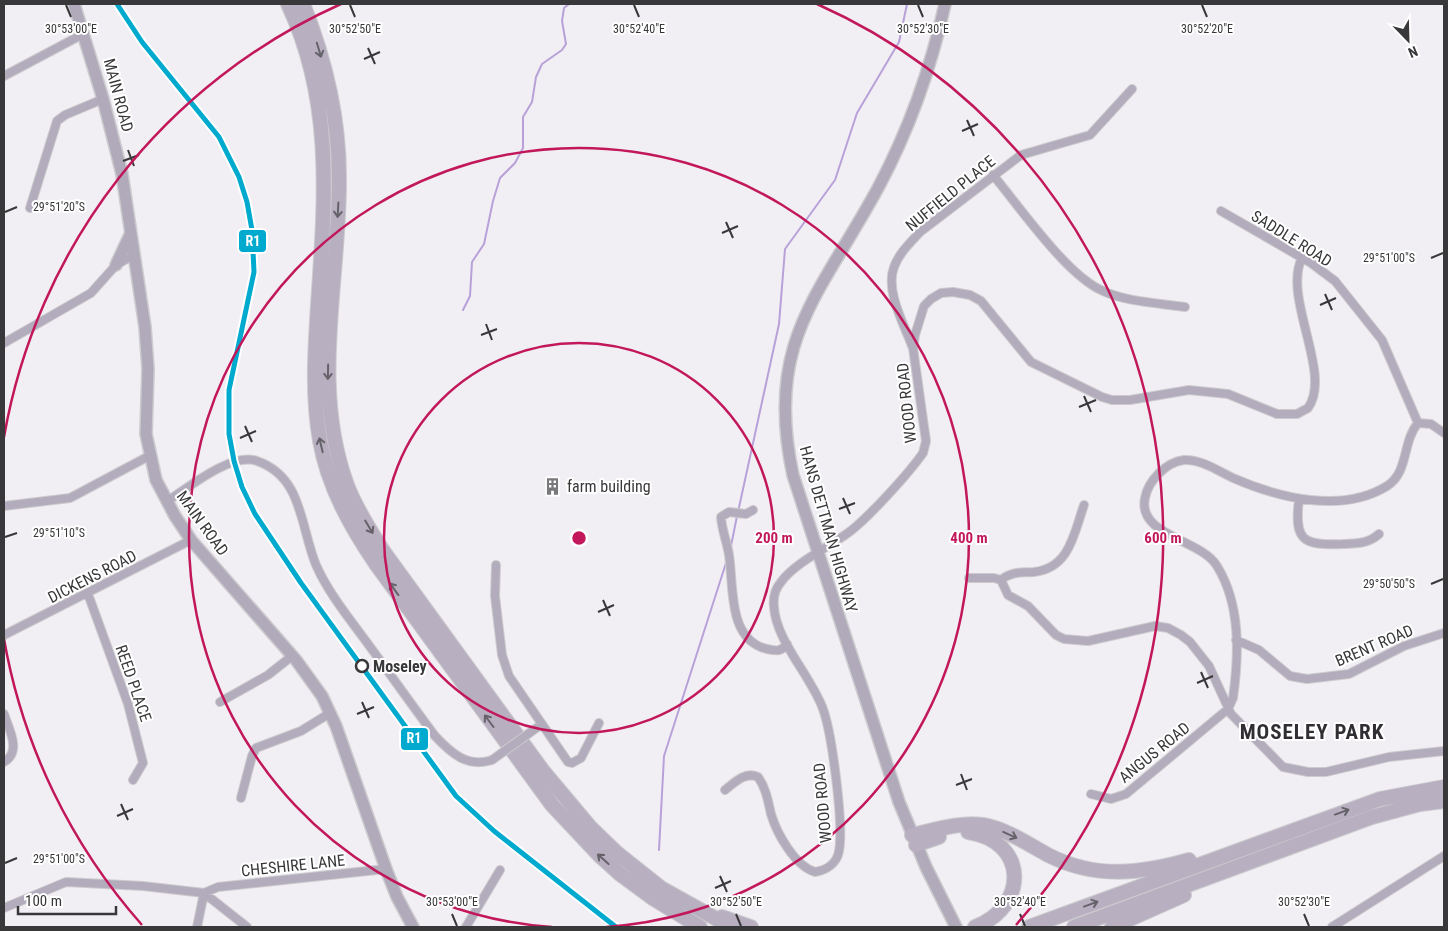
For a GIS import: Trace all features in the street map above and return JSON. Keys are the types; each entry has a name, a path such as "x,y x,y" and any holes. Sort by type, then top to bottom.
{"highway":[{"path":"288,4 309,62 322,128 324,208 314,376 320,442 337,497 376,564 543,794 585,841 648,902 684,927"},
{"path":"303,4 323,61 338,143 339,178 328,385 334,439 348,487 381,548 566,801 617,853 680,900 731,927"},
{"path":"1029,927 1380,799 1444,787"},
{"path":"1074,927 1399,809 1444,801"},
{"path":"914,840 952,826 968,824 984,826 1075,866 1090,870 1120,873 1150,870 1180,862 1292,823 1315,822"},
{"path":"914,840 969,832 984,835 1006,852 1014,875 1010,898 999,914 975,927"},
{"path":"1112,927 1285,849"},
{"path":"620,874 654,899 700,927"},
{"path":"680,900 751,927"}],"main road":[{"name":"MAIN ROAD","path":"74,4 104,100 118,155 148,352 146,427 149,456 156,480 166,502 191,540 311,679 330,713 386,869 397,897 413,927"},
{"name":"HANS DETTMAN HIGHWAY","path":"945,4 927,74 906,129 877,189 808,307 790,359 785,406 787,443 793,475 892,784 914,840 954,924"},
{"path":"116,265 131,234"}],"street":[{"path":"4,76 84,32"},
{"name":"NUFFIELD PLACE","path":"913,348 894,294 892,275 894,266 920,232 993,175 1027,152 1090,135 1132,89"},
{"path":"30,208 57,121 64,115 104,100"},
{"path":"993,175 1057,253 1095,287 1124,297 1185,307"},
{"name":"SADDLE ROAD","path":"1221,211 1302,258 1335,281 1373,326 1389,352 1418,423"},
{"path":"4,343 91,293 116,265 134,254"},
{"name":"WOOD ROAD","path":"725,790 748,775 758,777 764,788 774,822 799,864 815,872 831,866 839,852 840,831 829,736 823,709 787,644 776,617 774,599 776,591 786,576 846,534 868,514 919,459 926,447 922,404 913,348 924,306 931,299 941,293 962,292 980,301 1031,362 1102,397 1112,400 1130,400 1189,390 1204,390 1228,394 1278,414 1297,414 1308,408 1315,394 1313,367 1296,274 1302,258"},
{"path":"1228,709 1234,693 1235,609 1218,567 1209,555 1153,525 1145,512 1144,499 1147,491 1165,468 1185,460 1202,463 1249,484 1311,502 1335,501 1384,487 1397,477 1410,433 1418,423 1431,424 1444,433"},
{"path":"4,506 70,498 149,456"},
{"path":"166,502 206,476 234,462 257,461 278,474 292,488 309,545 324,582 430,729 446,748 462,759 479,763 492,760 542,724"},
{"path":"1299,498 1298,527 1303,537 1312,544 1363,543 1379,534"},
{"path":"1001,580 1008,575 1049,569 1058,564 1066,554 1084,504"},
{"path":"753,510 746,514 729,512 721,517 729,554 732,598 742,630 764,648 780,650 787,644"},
{"name":"DICKENS ROAD","path":"4,634 88,594 191,540"},
{"path":"496,565 495,596 502,655 509,676 563,758 572,764 581,758 599,723"},
{"path":"970,578 994,578 1001,580 1008,595 1018,601 1021,607 1032,612 1052,628 1056,635 1076,641 1101,639 1128,630 1155,626 1168,628 1181,635 1190,642 1209,666 1228,709 1277,762 1294,771 1326,772 1389,757 1444,751"},
{"name":"REED PLACE","path":"88,594 124,692 138,738 143,763 132,780"},
{"name":"BRENT ROAD","path":"1236,640 1259,650 1290,676 1307,679 1349,674 1404,646 1444,633"},
{"path":"220,702 280,667 292,656"},
{"name":"ANGUS ROAD","path":"1091,794 1111,799 1126,794 1228,709"},
{"path":"241,798 256,748 301,731 330,713"},
{"path":"4,714 14,744 11,756 4,762"},
{"path":"1332,927 1444,856"},
{"name":"CHESHIRE LANE","path":"204,893 228,886 386,869"},
{"path":"466,927 500,870"},
{"path":"4,908 66,882 143,886 204,893 247,927"},
{"path":"197,927 204,893"}],"waterway":[{"path":"463,310 470,296 472,262 484,244 500,178 515,163 523,148 523,117 532,102 536,77 542,64 562,50 566,44 562,21 564,8 569,4"},
{"path":"738,512 779,324 785,249 835,180 857,113 899,42 907,4"},
{"path":"731,546 737,516"},
{"path":"659,850 664,756 726,563"}],"transit line":[{"name":"R1","path":"117,4 142,42 219,137 239,177 247,202 252,230 254,272 229,390 229,434 234,461 242,487 255,514 301,583 456,796 494,831 616,927"}],"place":[{"name":"farm building","path":"553,486"},
{"name":"Moseley","path":"362,666"}],"district":[{"name":"MOSELEY PARK","path":"1312,732"}]}
